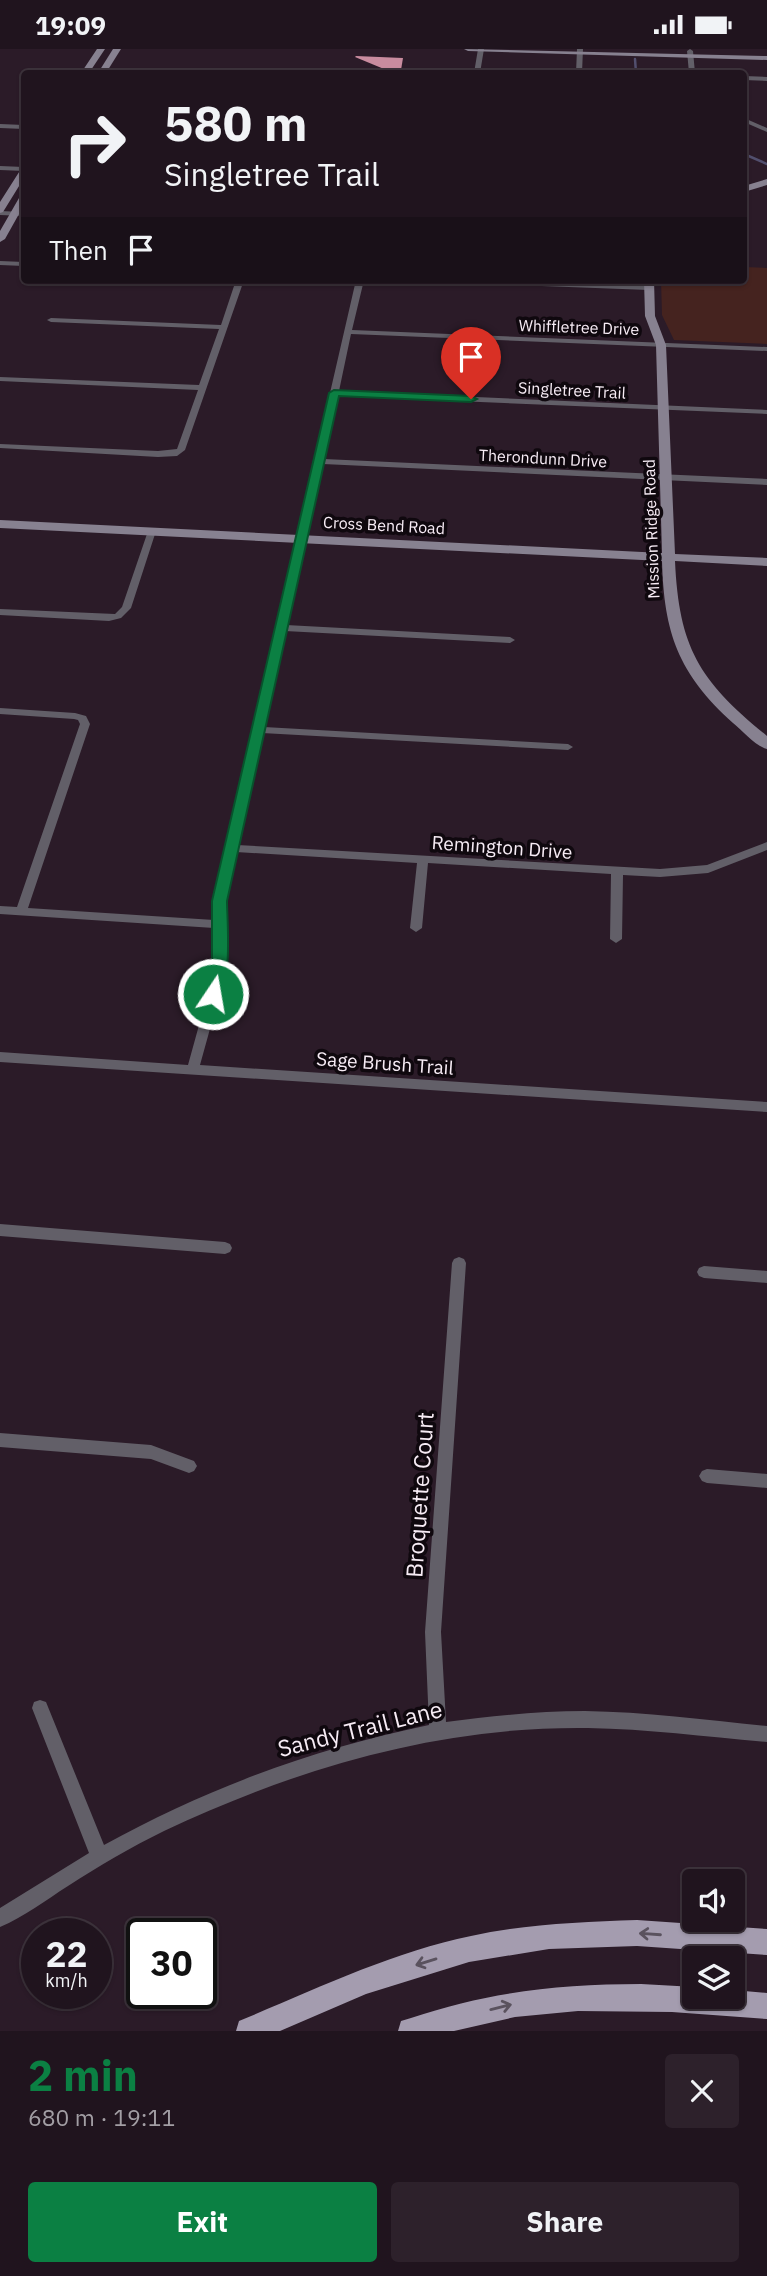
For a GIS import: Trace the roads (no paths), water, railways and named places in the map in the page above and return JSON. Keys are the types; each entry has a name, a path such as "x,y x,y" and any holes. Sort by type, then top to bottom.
{"main road":[{"path":"249,2031 365,1981 483,1947 549,1936 637,1933 767,1943"},
{"path":"411,2031 514,2004 604,1996 668,1997 767,2007"}],"street":[{"path":"87,70 102,49"},
{"path":"104,70 117,49"},
{"path":"468,49 767,56"},
{"path":"478,70 481,49"},
{"path":"628,49 691,53"},
{"path":"579,70 580,51"},
{"path":"691,53 692,70"},
{"path":"747,78 767,79"},
{"path":"747,121 767,130"},
{"path":"0,126 21,127"},
{"path":"0,168 21,170"},
{"path":"20,213 0,211 21,175"},
{"path":"747,188 767,182"},
{"path":"0,239 20,213"},
{"path":"0,263 21,264"},
{"path":"0,446 177,453 184,447 239,284"},
{"path":"193,1070 220,971 219,901 359,284"},
{"name":"Mission Ridge Road","path":"649,284 650,316 661,345 672,614 680,647 711,693 767,744"},
{"path":"51,320 224,327"},
{"name":"Whiffletree Drive","path":"348,332 767,349"},
{"path":"0,379 204,388"},
{"name":"Singletree Trail","path":"334,393 767,412"},
{"name":"Therondunn Drive","path":"319,461 767,482"},
{"name":"Cross Bend Road","path":"0,524 767,562"},
{"path":"0,613 97,618 118,616 126,608 152,531"},
{"path":"280,628 510,640"},
{"path":"0,711 75,716 85,724 21,911"},
{"path":"258,730 568,747"},
{"name":"Remington Drive","path":"231,848 685,873 708,869 767,846"},
{"path":"416,928 423,859"},
{"path":"616,939 617,871"},
{"path":"0,910 218,924"},
{"name":"Sage Brush Trail","path":"0,1057 767,1107"},
{"path":"0,1230 225,1248"},
{"name":"Broquette Court","path":"438,1730 433,1632 459,1263"},
{"path":"704,1272 767,1277"},
{"path":"0,1440 151,1453 189,1466"},
{"path":"707,1476 767,1481"},
{"path":"40,1708 100,1857"},
{"name":"Sandy Trail Lane","path":"0,1918 100,1857 176,1817 271,1776 375,1745 438,1730 565,1720 767,1734"}],"waterway":[{"path":"635,59 636,70"},
{"path":"747,155 767,164"}]}
